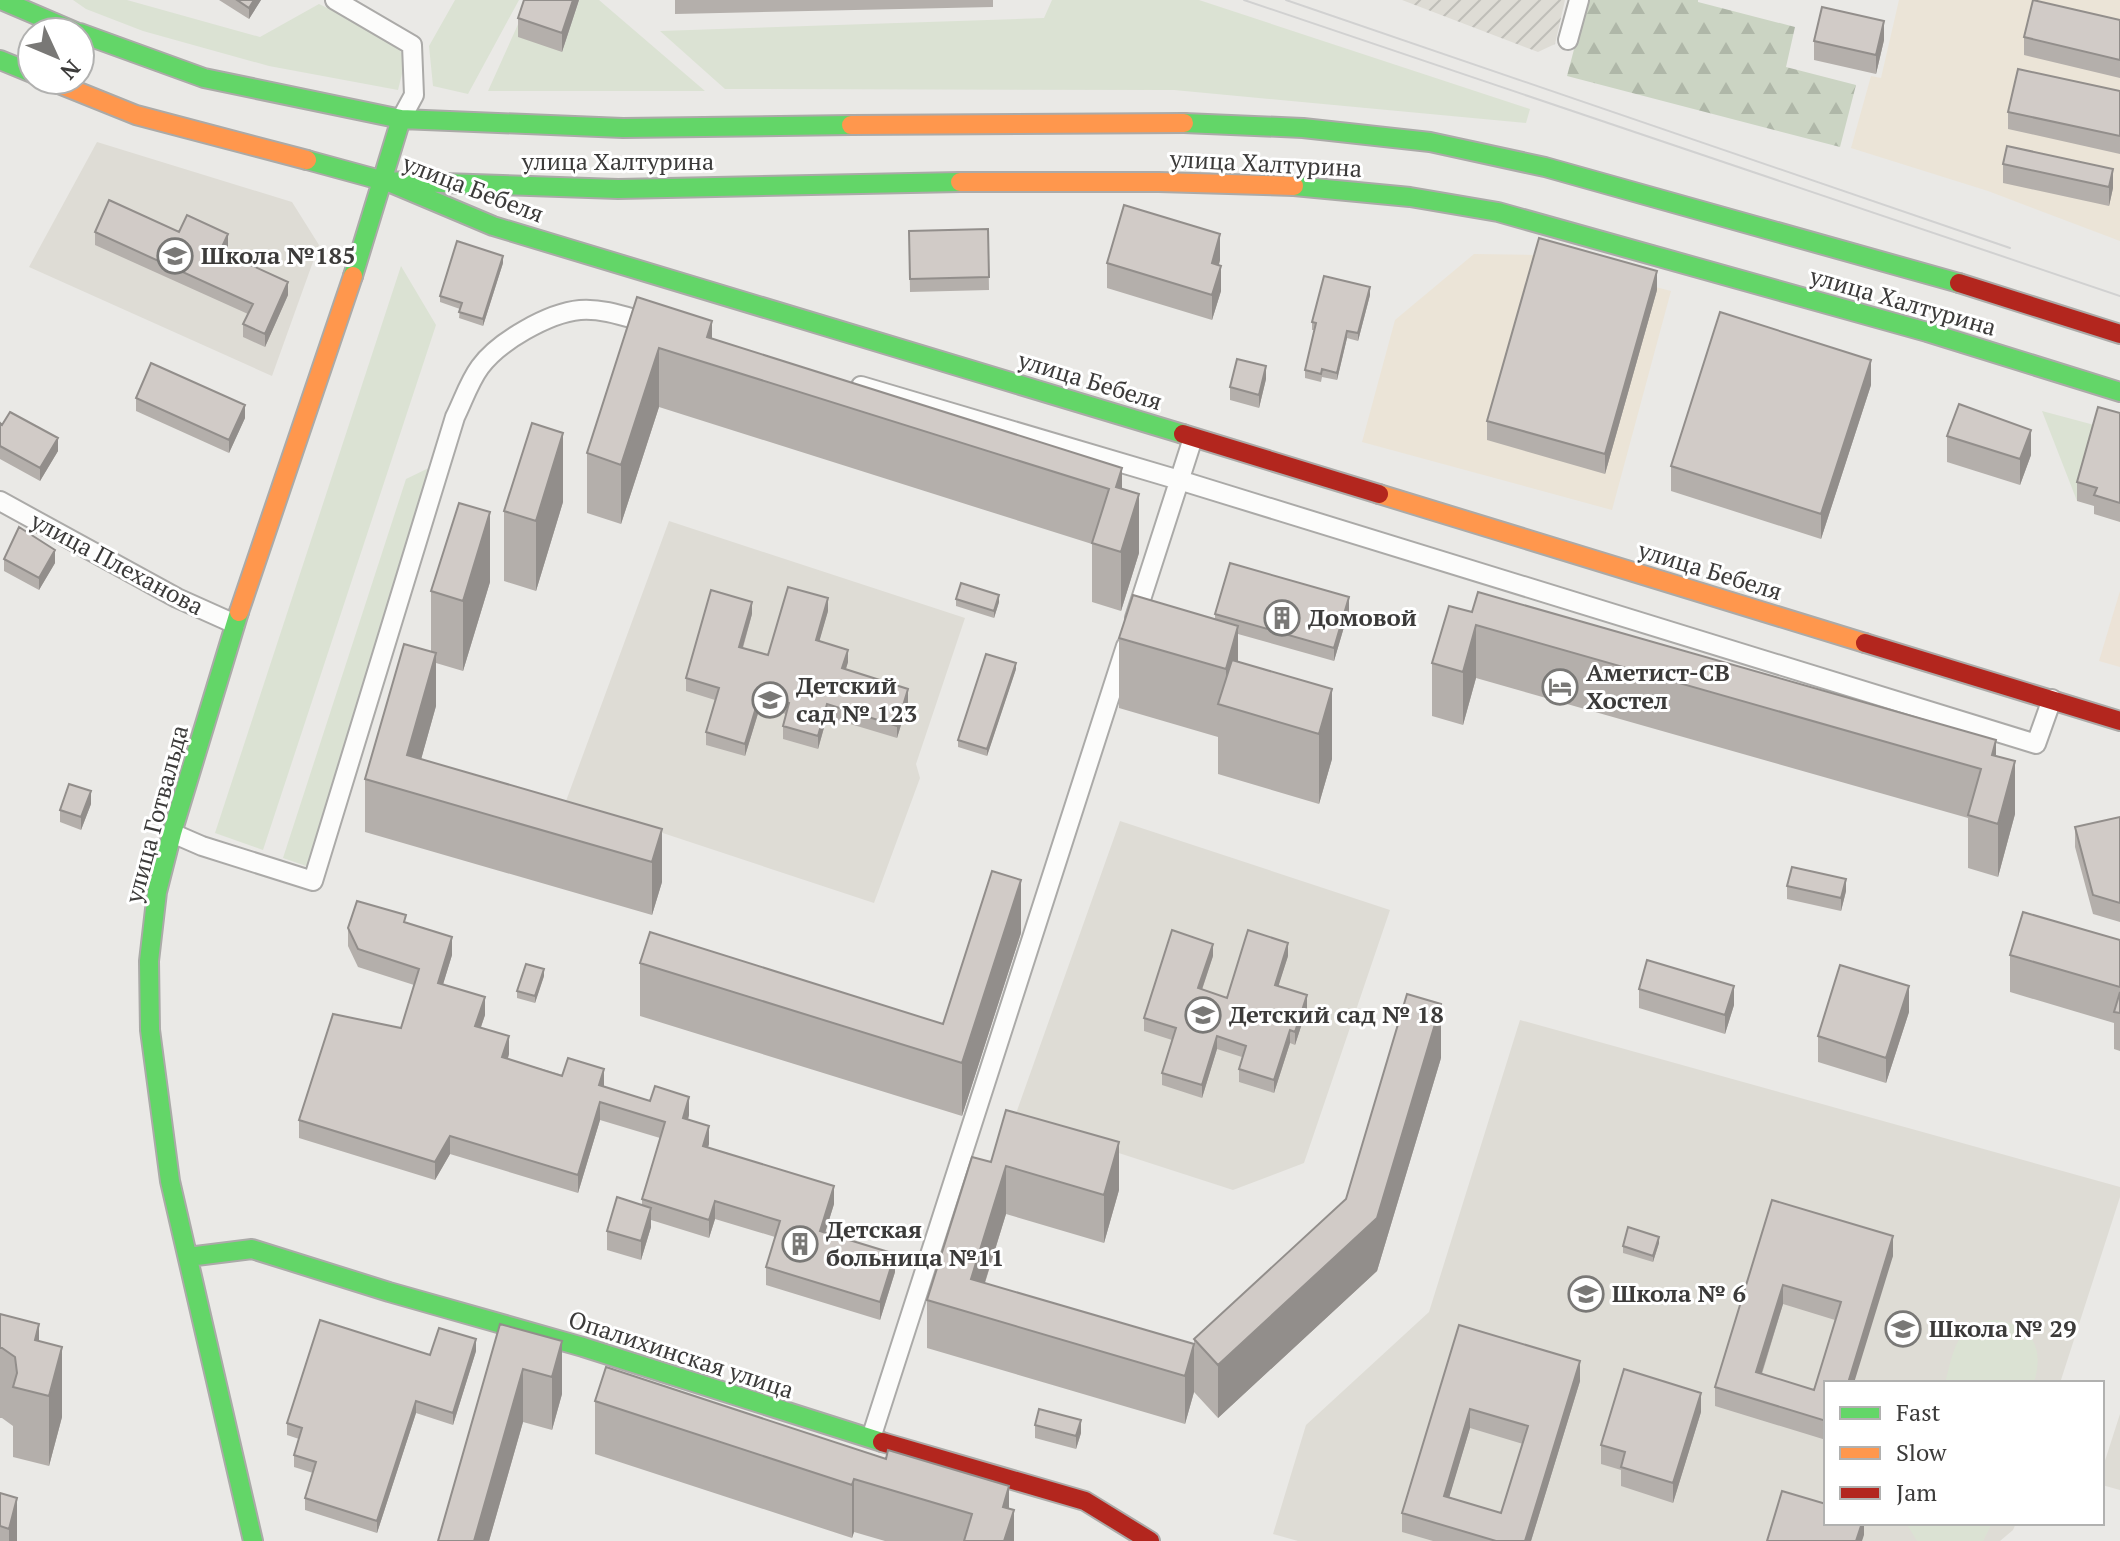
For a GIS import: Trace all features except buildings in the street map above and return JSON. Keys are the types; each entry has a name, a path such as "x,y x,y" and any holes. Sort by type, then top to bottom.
{"main road":[{"name":"улица Бебеля","path":"1,0 56,16"},
{"name":"улица Бебеля","path":"96,39 204,78 401,119"},
{"name":"улица Бебеля","path":"89,96 136,115 384,181 493,226 2120,721"},
{"name":"улица Готвальда","path":"253,1541 170,1181 150,1030 149,961 157,892 172,833 235,624 384,181 401,119"},
{"name":"улица Халтурина","path":"401,119 623,128 1155,122 1303,128 1430,142 1560,171 1962,284 2120,334"},
{"name":"улица Халтурина","path":"384,181 618,189 906,182 1159,182 1293,186 1410,197 1498,212 1927,332 2120,392"},
{"name":"Опалихинская улица","path":"188,1257 252,1249 583,1347 791,1415 1085,1501 1150,1541"}],"street":[{"path":"335,0 412,45 414,95 401,119"},
{"path":"1568,40 1579,0"},
{"path":"172,833 202,846 313,881 455,417 480,367 513,337 546,320 580,310 615,313 676,331"},
{"path":"843,381 1179,480 2036,744 2052,699"},
{"path":"871,1438 1193,438"},
{"name":"улица Плеханова","path":"0,501 177,598 235,624"}],"shaded area":[{"path":"1402,0 1565,0 1555,44 1538,52"},
{"path":"1899,0 2120,0 2120,241 1988,191 1851,148 1871,76 1881,78"},
{"name":"Школа №185","path":"97,142 292,202 319,245 272,376 29,267"},
{"path":"1474,254 1534,255 1671,291 1612,510 1362,442 1395,320"},
{"name":"Детский сад № 123","path":"669,521 965,618 916,764 920,778 874,903 566,801"},
{"path":"2120,591 2120,667 2099,661"},
{"name":"Детский сад № 18","path":"1120,821 1390,910 1304,1163 1233,1190 1014,1119"},
{"path":"1520,1020 2120,1187 2120,1197 2061,1381 1824,1381 1824,1525 2015,1525 2000,1541 1298,1541 1273,1534 1306,1425 1429,1312"},
{"path":"2120,1414 2120,1490 2104,1486 2104,1464"}],"green space":[{"path":"73,0 127,0 260,37 319,4 389,38 406,58 398,90 269,66 143,31 86,9"},
{"path":"455,0 519,0 468,94 433,86 429,46"},
{"path":"529,0 562,52 579,0 599,0 705,91 488,91"},
{"path":"1052,0 1199,0 1530,109 1526,123 1174,90 725,89 660,31 1044,18"},
{"path":"1587,0 1698,0 1795,27 1786,67 1856,85 1840,147 1567,76"},
{"path":"401,266 436,325 263,850 215,833"},
{"path":"2042,411 2098,426 2077,501"},
{"path":"437,464 309,867 283,858 406,479"},
{"path":"1996,1320 2009,1323 2027,1333 2033,1341 2038,1360 2034,1381 1946,1381 1958,1341 1964,1333 1982,1322"},
{"path":"1907,1525 1991,1525 1983,1541 1917,1541"}],"tram line":[{"path":"1244,0 2120,296"},
{"path":"1286,0 2010,248"}],"traffic: fast":[{"path":"1,0 38,16"},
{"path":"96,39 204,78 401,119 623,128 851,125"},
{"path":"0,60 16,66"},
{"path":"353,276 401,119"},
{"path":"1184,123 1303,128 1430,142 1545,167 1959,283"},
{"path":"307,160 384,181 618,189 960,182"},
{"path":"391,183 493,226 1183,434"},
{"path":"1294,186 1410,197 1498,212 1927,332 2120,392"},
{"path":"239,612 157,892 149,961 150,1030 170,1181 253,1541"},
{"path":"188,1257 252,1249 583,1347 882,1442"}],"traffic: slow":[{"path":"89,96 136,115 307,160"},
{"path":"851,125 1184,123"},
{"path":"960,182 1294,186"},
{"path":"239,612 353,276"},
{"path":"1379,494 1865,643"}],"traffic: jam":[{"path":"1959,283 2120,334"},
{"path":"1183,434 1379,494"},
{"path":"1865,643 2120,721"},
{"path":"882,1442 1085,1501 1150,1541"}],"place":[{"name":"Школа №185","path":"175,256"},
{"name":"Домовой","path":"1282,618"},
{"name":"Аметист-СВ Хостел","path":"1560,687"},
{"name":"Детский сад № 123","path":"770,700"},
{"name":"Детский сад № 18","path":"1203,1015"},
{"name":"Детская больница №11","path":"800,1244"},
{"name":"Школа № 6","path":"1586,1294"},
{"name":"Школа № 29","path":"1903,1329"}]}
